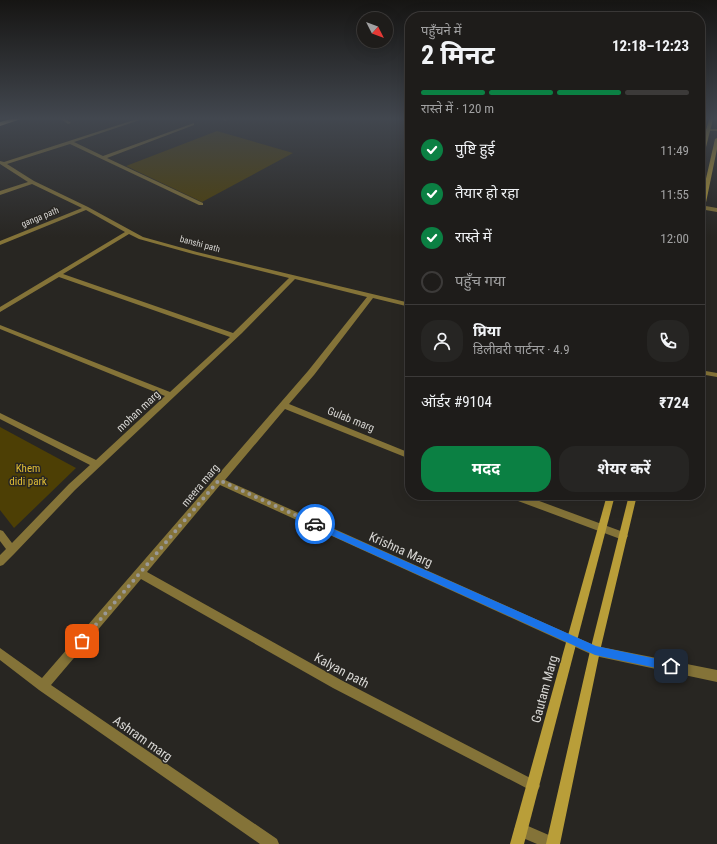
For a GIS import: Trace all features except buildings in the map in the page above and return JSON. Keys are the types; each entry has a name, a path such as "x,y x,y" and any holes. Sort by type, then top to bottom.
{"street":[{"path":"2,163 17,158"},
{"path":"103,158 201,204"},
{"path":"705,191 713,158"},
{"name":"banshi path","path":"2,163 32,182 86,208 141,238 195,253 405,304"},
{"path":"0,193 32,182"},
{"name":"ganga path","path":"0,243 86,208"},
{"path":"705,208 717,210"},
{"path":"0,310 130,231"},
{"path":"59,275 234,336"},
{"name":"mohan marg","path":"0,562 72,487 234,336 293,277"},
{"name":"meera marg","path":"43,686 283,405 371,296"},
{"path":"0,327 171,395"},
{"path":"705,373 717,375"},
{"name":"Gulab marg","path":"283,405 405,454"},
{"path":"0,416 96,464"},
{"name":"Krishna Marg","path":"219,480 595,651 717,676"},
{"path":"526,500 623,536"},
{"name":"Gautam Marg","path":"517,844 534,786 610,500"},
{"path":"521,830 553,844 595,651 632,500"},
{"path":"0,534 12,550"},
{"name":"Kalyan path","path":"140,573 337,684 534,786"},
{"name":"Ashram marg","path":"0,653 43,686 272,844"}],"green space":[{"path":"146,158 283,158 202,202 126,166"},
{"name":"Khem didi park","path":"0,427 76,468 14,528 0,510"}],"way so far":[{"path":"82,641 219,480 315,524"}],"route":[{"path":"315,524 595,651 671,666"}]}
